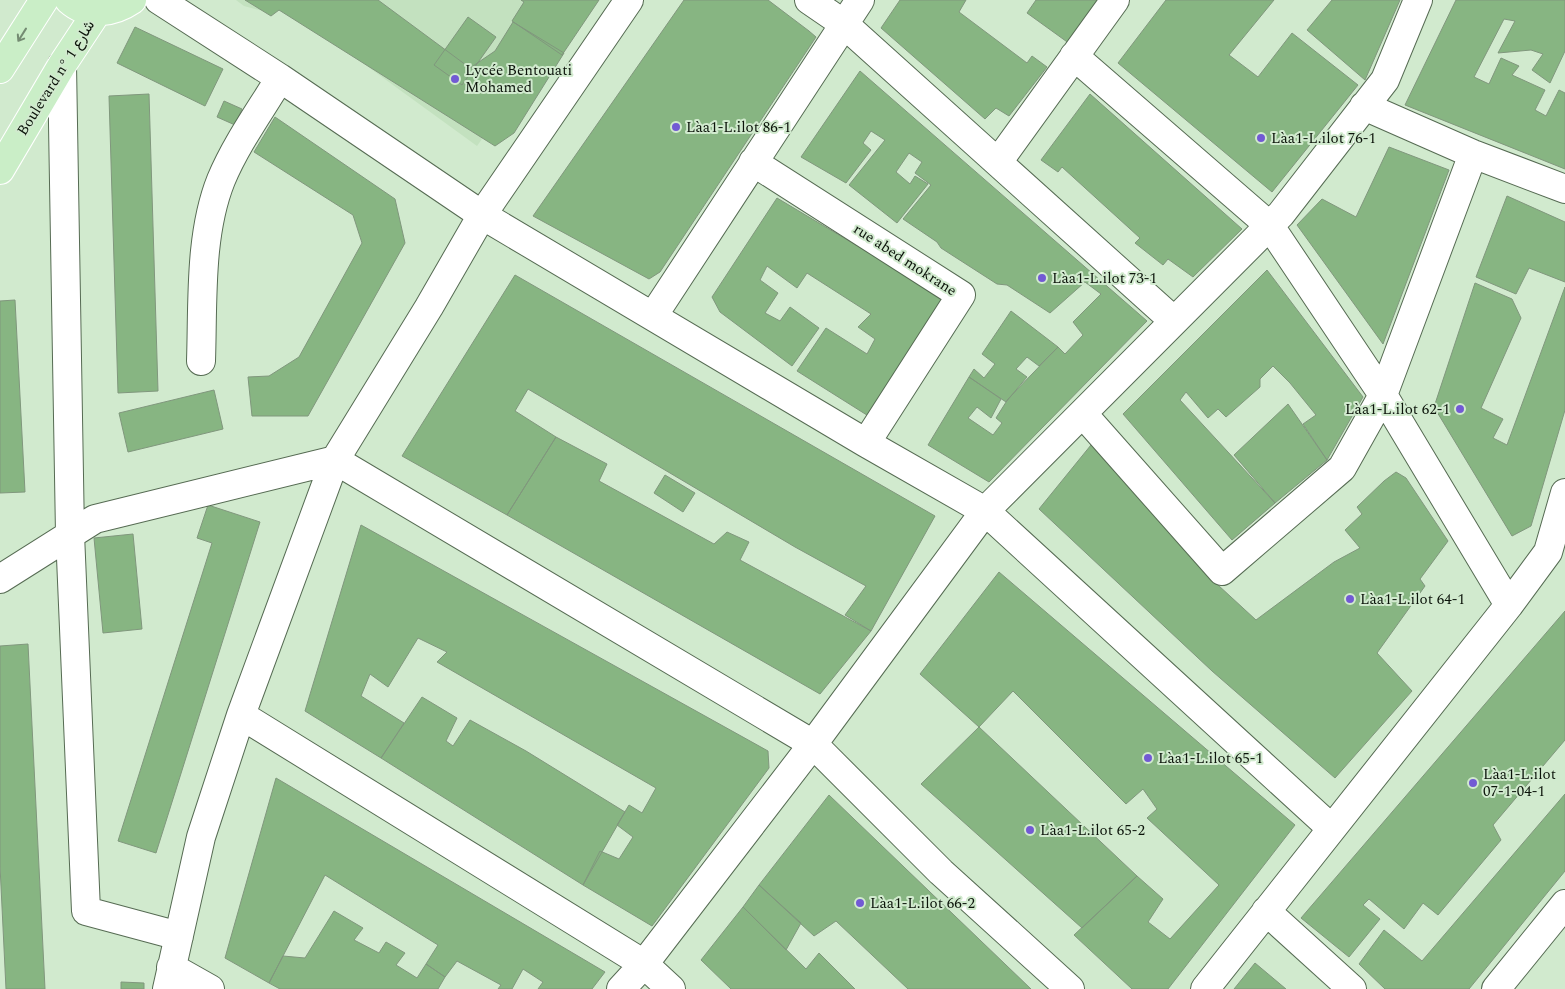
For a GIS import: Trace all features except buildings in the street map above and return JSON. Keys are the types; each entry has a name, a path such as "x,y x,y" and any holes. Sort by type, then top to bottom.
{"main road":[{"path":"0,70 44,0"},
{"path":"69,0 84,9 97,12 110,11 132,0"},
{"name":"Boulevard n° شارع 1","path":"0,170 62,65 97,12"}],"street":[{"path":"158,0 280,78 482,215 984,511 1331,828"},
{"path":"210,989 169,978 201,837 241,715 335,460 429,307 482,215 629,0"},
{"path":"809,0 844,24 1174,321"},
{"path":"652,316 860,0"},
{"path":"998,162 1115,0"},
{"path":"621,989 644,964 813,744 984,511 1281,214 1384,80 1418,0"},
{"path":"1074,56 1270,226 1384,395 1509,605"},
{"path":"62,65 70,534 86,911 179,936"},
{"path":"202,361 204,273 210,218 220,182 231,157 280,78"},
{"path":"1364,106 1473,154 1565,189"},
{"path":"1083,414 1222,570 1342,468 1384,395 1473,154"},
{"name":"rue abed mokrane","path":"753,162 961,295 866,443"},
{"path":"0,579 95,520 335,460 813,744 941,872 1070,989"},
{"path":"1205,989 1509,605 1557,559 1565,493"},
{"path":"241,715 644,964 671,989"},
{"path":"1496,989 1565,904"},
{"path":"1266,911 1352,989"}],"shaded area":[{"name":"Lycée Bentouati Mohamed","path":"236,0 581,0 477,146 287,8 263,11 244,6"}],"place":[{"name":"Lycée Bentouati Mohamed","path":"455,79"},
{"name":"Làa1-L.ilot 86-1","path":"676,127"},
{"name":"Làa1-L.ilot 76-1","path":"1261,138"},
{"name":"Làa1-L.ilot 73-1","path":"1042,278"},
{"name":"Làa1-L.ilot 62-1","path":"1460,409"},
{"name":"Làa1-L.ilot 64-1","path":"1350,599"},
{"name":"Làa1-L.ilot 65-1","path":"1148,758"},
{"name":"Làa1-L.ilot 07-1-04-1","path":"1473,783"},
{"name":"Làa1-L.ilot 65-2","path":"1030,830"},
{"name":"Làa1-L.ilot 66-2","path":"860,903"}]}
